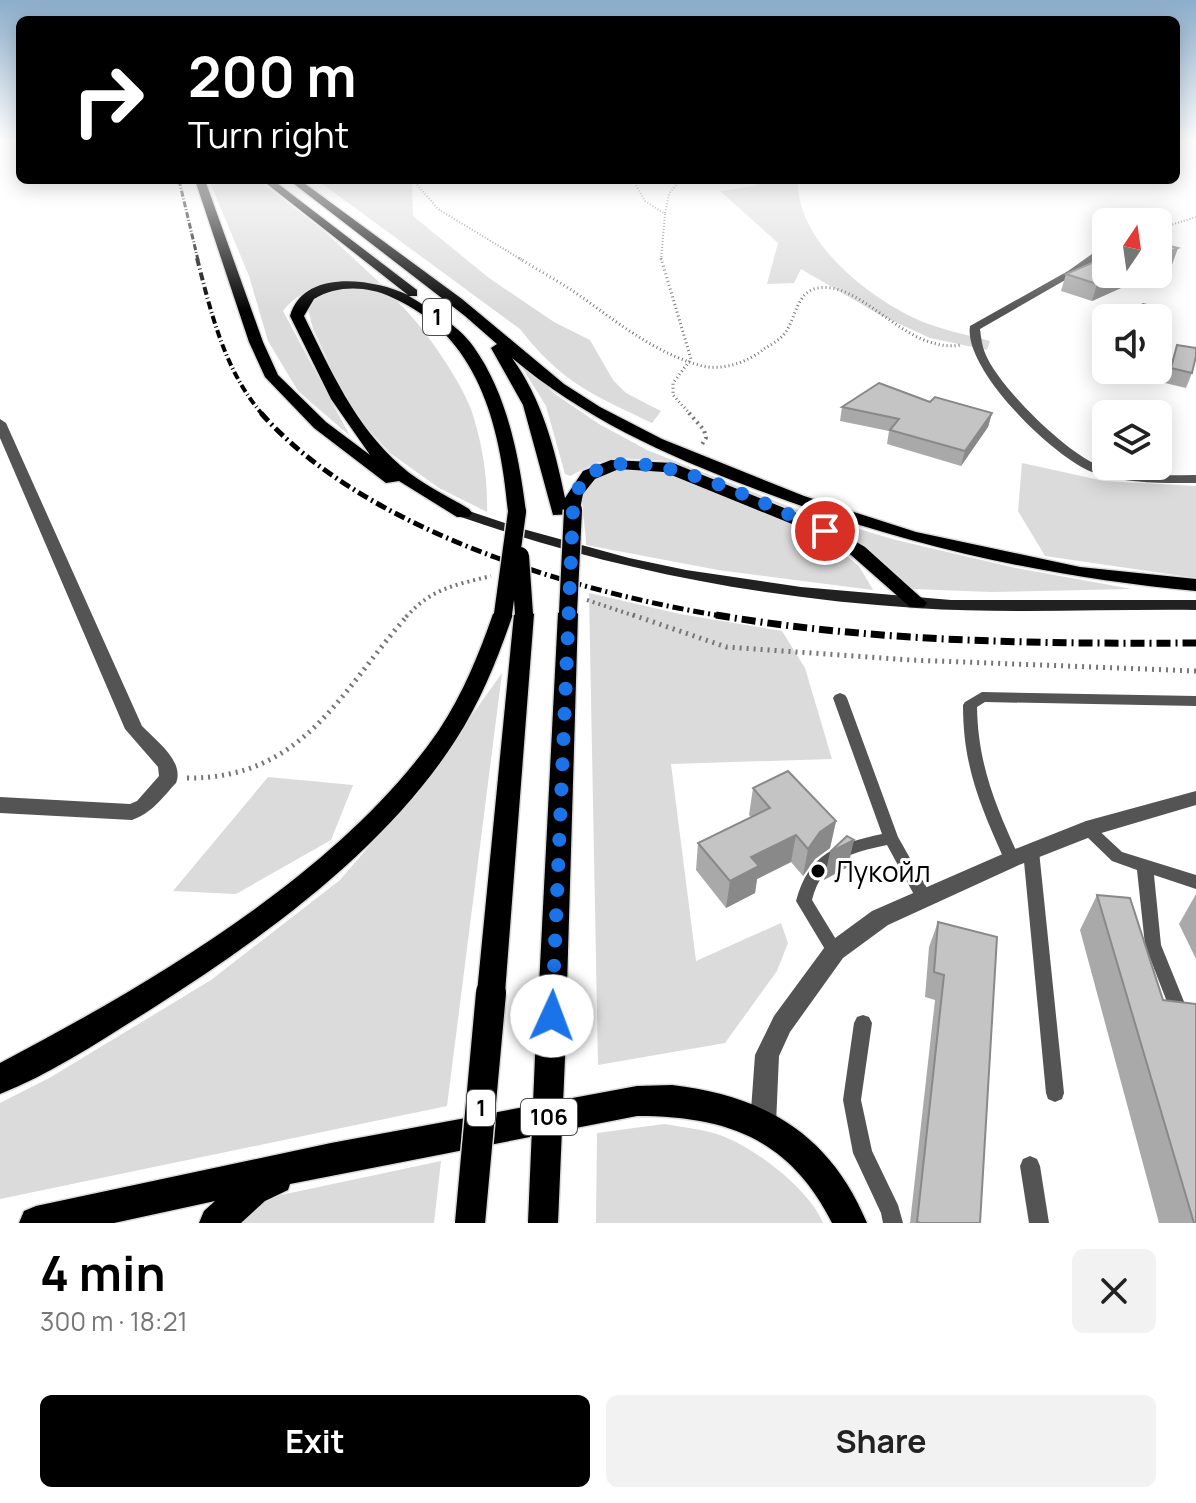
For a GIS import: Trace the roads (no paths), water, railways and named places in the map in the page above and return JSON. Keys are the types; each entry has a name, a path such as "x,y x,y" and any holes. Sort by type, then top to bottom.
{"main road":[{"path":"206,198 256,342 272,377 320,425 368,463 417,492 463,513 576,550 686,574 799,592 917,603 1196,605"},
{"name":"1","path":"291,198 400,280 467,347 502,417 509,444 517,512 513,614 491,993 470,1223"},
{"name":"1","path":"318,198 457,302 513,367 542,431 566,511 572,605 543,1223"},
{"path":"463,513 396,471 347,417 297,316 298,309 307,298 323,290 359,285 384,288 408,298 467,347"},
{"path":"457,302 572,397 608,418 686,457 814,508 908,537 1023,564 1196,585"},
{"path":"566,511 574,494 589,475 617,464 667,467 843,541 917,603"},
{"path":"1108,603 1196,599"},
{"path":"0,1079 167,983 227,944 318,872 406,786 436,750 474,688 513,614"},
{"name":"106","path":"36,1223 331,1159 637,1101 687,1099 741,1112 763,1124 827,1181 850,1223"},
{"path":"216,1223 253,1189 272,1179 331,1159"}],"street":[{"path":"1092,258 974,328 979,355 1012,399 1074,460 1108,472 1196,479"},
{"path":"0,423 134,729 167,765 169,778 144,806 132,812 0,805"},
{"path":"763,1124 767,1055 782,1024 835,951 880,918 1022,855 1088,829 1196,798"}],"lane":[{"path":"1055,1093 1022,855 980,787 971,755 970,705 982,697 1196,701"},
{"path":"840,698 891,838 924,897"},
{"path":"1088,829 1117,857 1196,882"},
{"path":"835,951 804,901 807,884 815,869 839,853 891,838"},
{"path":"1145,867 1153,945 1186,1029"},
{"path":"863,1023 852,1100 863,1153 893,1223"},
{"path":"1030,1166 1039,1223"}],"railway":[{"path":"183,198 198,260"},
{"path":"197,258 214,321 229,361 263,415"},
{"path":"263,415 305,455 357,491 415,523 541,573 606,592 723,616"},
{"path":"716,615 723,616"},
{"path":"723,616 835,631 955,640 1196,643"},
{"path":"723,616 728,617"}],"place":[{"name":"Лукойл","path":"818,871"}]}
